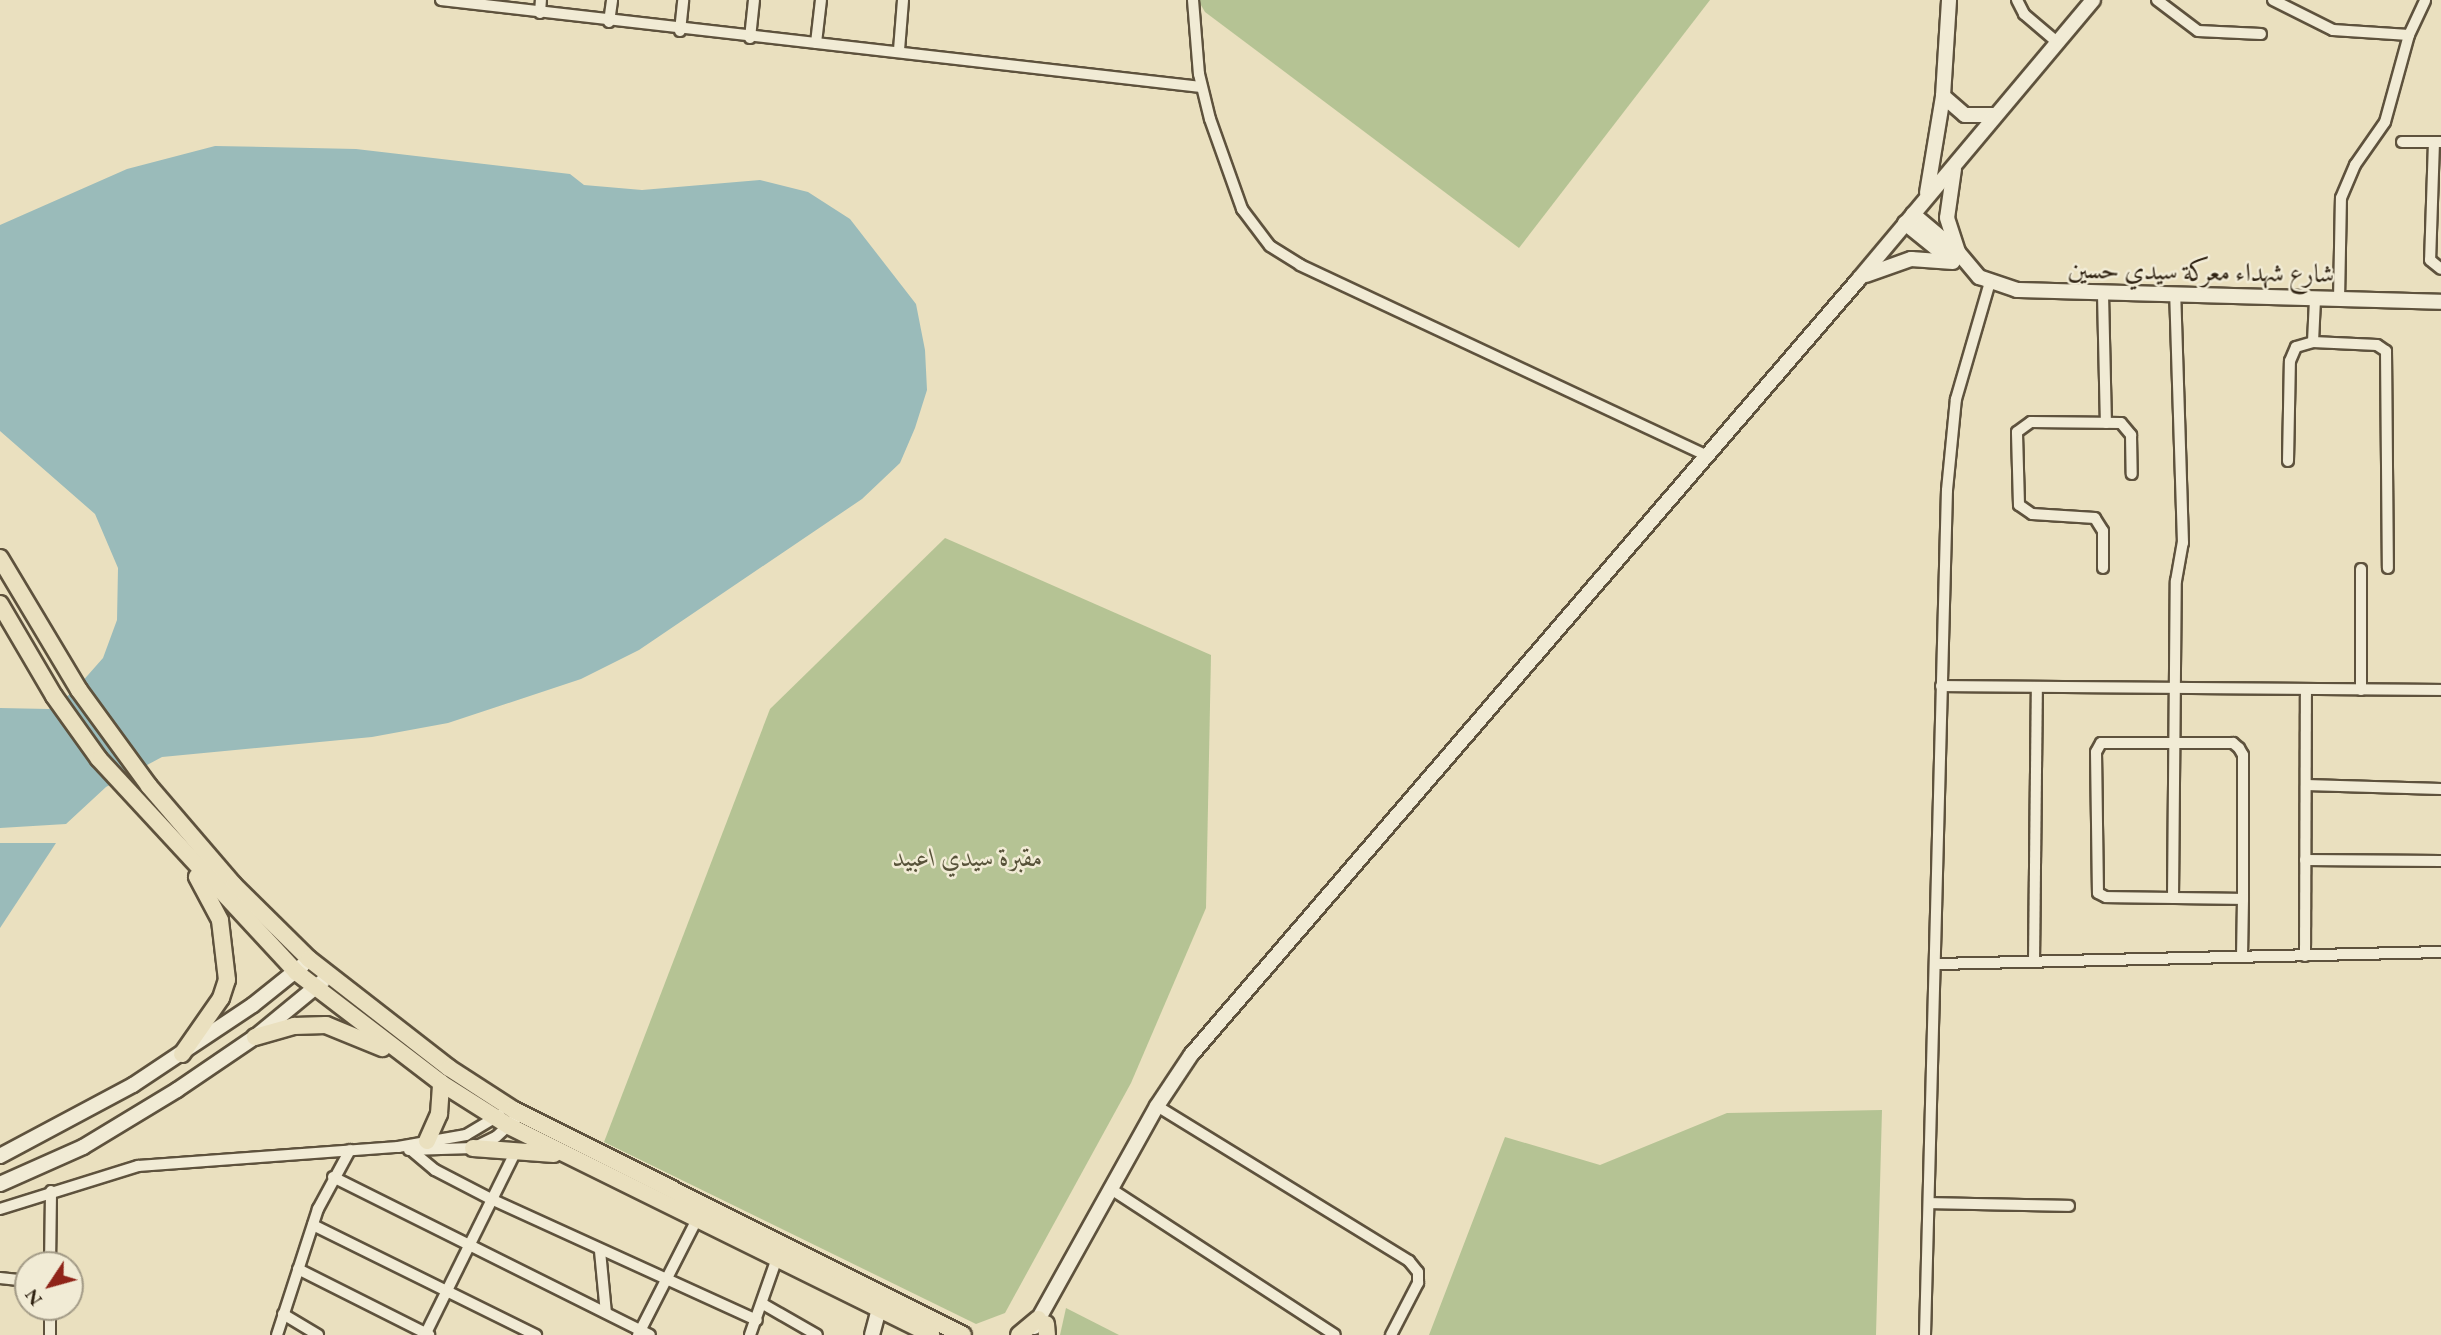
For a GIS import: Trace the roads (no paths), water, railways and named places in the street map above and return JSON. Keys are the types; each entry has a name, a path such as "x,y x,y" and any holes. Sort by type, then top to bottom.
{"main road":[{"path":"1926,198 1943,96 1949,0"},
{"path":"1030,1335 1043,1329 1067,1274 1111,1189 1157,1106 1191,1055 1859,279 2093,0"},
{"path":"1943,96 1965,115 1995,116"},
{"path":"1859,279 1911,259 1959,260 1947,205 1959,159"},
{"name":"شارع شهداء معركة سيدي حسين","path":"1909,218 1990,282 2031,292 2441,302"},
{"path":"0,558 79,690 149,786 243,894 309,959 449,1068 514,1110 963,1335"},
{"path":"0,604 54,696 135,803 296,972 441,1083 559,1155 777,1258 931,1335"},
{"path":"182,1054 221,998 229,962 220,920 186,856"},
{"path":"0,1156 101,1105 182,1054 296,972 309,959"},
{"path":"0,1184 83,1147 255,1037 329,975"},
{"path":"255,1037 294,1026 326,1025 408,1059"},
{"path":"427,1141 441,1106 441,1083"},
{"path":"473,1148 559,1155"},
{"path":"872,1335 879,1309"},
{"path":"1020,1335 1043,1329"}],"street":[{"path":"441,0 750,38 899,50 1201,86"},
{"path":"540,13 541,0"},
{"path":"609,22 612,0"},
{"path":"680,30 683,0"},
{"path":"750,38 754,0"},
{"path":"816,43 821,0"},
{"path":"899,50 903,0"},
{"path":"1193,0 1201,86 1242,209 1270,246 1300,265 1706,455"},
{"path":"2017,0 2024,13 2057,42"},
{"path":"2157,0 2198,31 2261,34"},
{"path":"2273,0 2333,30 2409,35"},
{"path":"2339,300 2341,198 2349,174 2390,108 2409,35 2425,0"},
{"path":"2402,142 2438,142 2430,260 2441,269"},
{"path":"1925,1335 1937,964 1941,686 1953,419 1971,339 1990,282"},
{"path":"2103,294 2106,423"},
{"path":"2173,898 2176,581 2183,543 2175,295"},
{"path":"2313,342 2315,299"},
{"path":"2288,461 2291,356 2301,344 2313,342 2377,345 2388,355 2388,568"},
{"path":"2103,568 2104,531 2095,518 2032,514 2019,505 2015,437 2031,422 2121,424 2130,431 2132,474"},
{"path":"2361,569 2361,690"},
{"path":"1941,686 2441,690"},
{"path":"2034,962 2036,687"},
{"path":"2305,956 2306,690"},
{"path":"2242,957 2243,899 2242,751 2233,743 2108,741 2099,745 2096,890 2106,897 2243,899"},
{"path":"2306,785 2441,789"},
{"path":"2305,860 2441,861"},
{"path":"1937,964 2441,952"},
{"path":"1157,1106 1415,1267 1418,1283 1391,1335"},
{"path":"398,1147 411,1150 473,1148 514,1110"},
{"path":"0,1209 138,1166 398,1147 466,1135 502,1122 514,1110"},
{"path":"277,1335 313,1225 333,1177 350,1150"},
{"path":"411,1150 435,1170 491,1199 666,1282 757,1320"},
{"path":"298,1269 427,1334 443,1293 515,1153"},
{"path":"333,1177 643,1333 696,1221"},
{"path":"1111,1189 1335,1335"},
{"path":"50,1251 51,1191"},
{"path":"1930,1203 2069,1206"},
{"path":"313,1225 443,1293 536,1335"},
{"path":"600,1251 606,1313"},
{"path":"750,1335 777,1258"},
{"path":"763,1304 817,1335"},
{"path":"283,1314 318,1335"}],"water":[{"path":"215,146 356,149 570,174 584,185 642,190 760,180 808,192 850,219 916,304 925,350 927,390 900,463 862,499 639,650 581,679 448,723 372,737 162,757 106,787 66,824 0,828 0,708 49,709 73,692 103,658 117,620 118,568 95,514 0,431 0,225 127,169"},
{"path":"0,843 56,843 0,928"}],"park label":[{"name":"مقبرة سيدي اعبيد","path":"968,858"}]}
